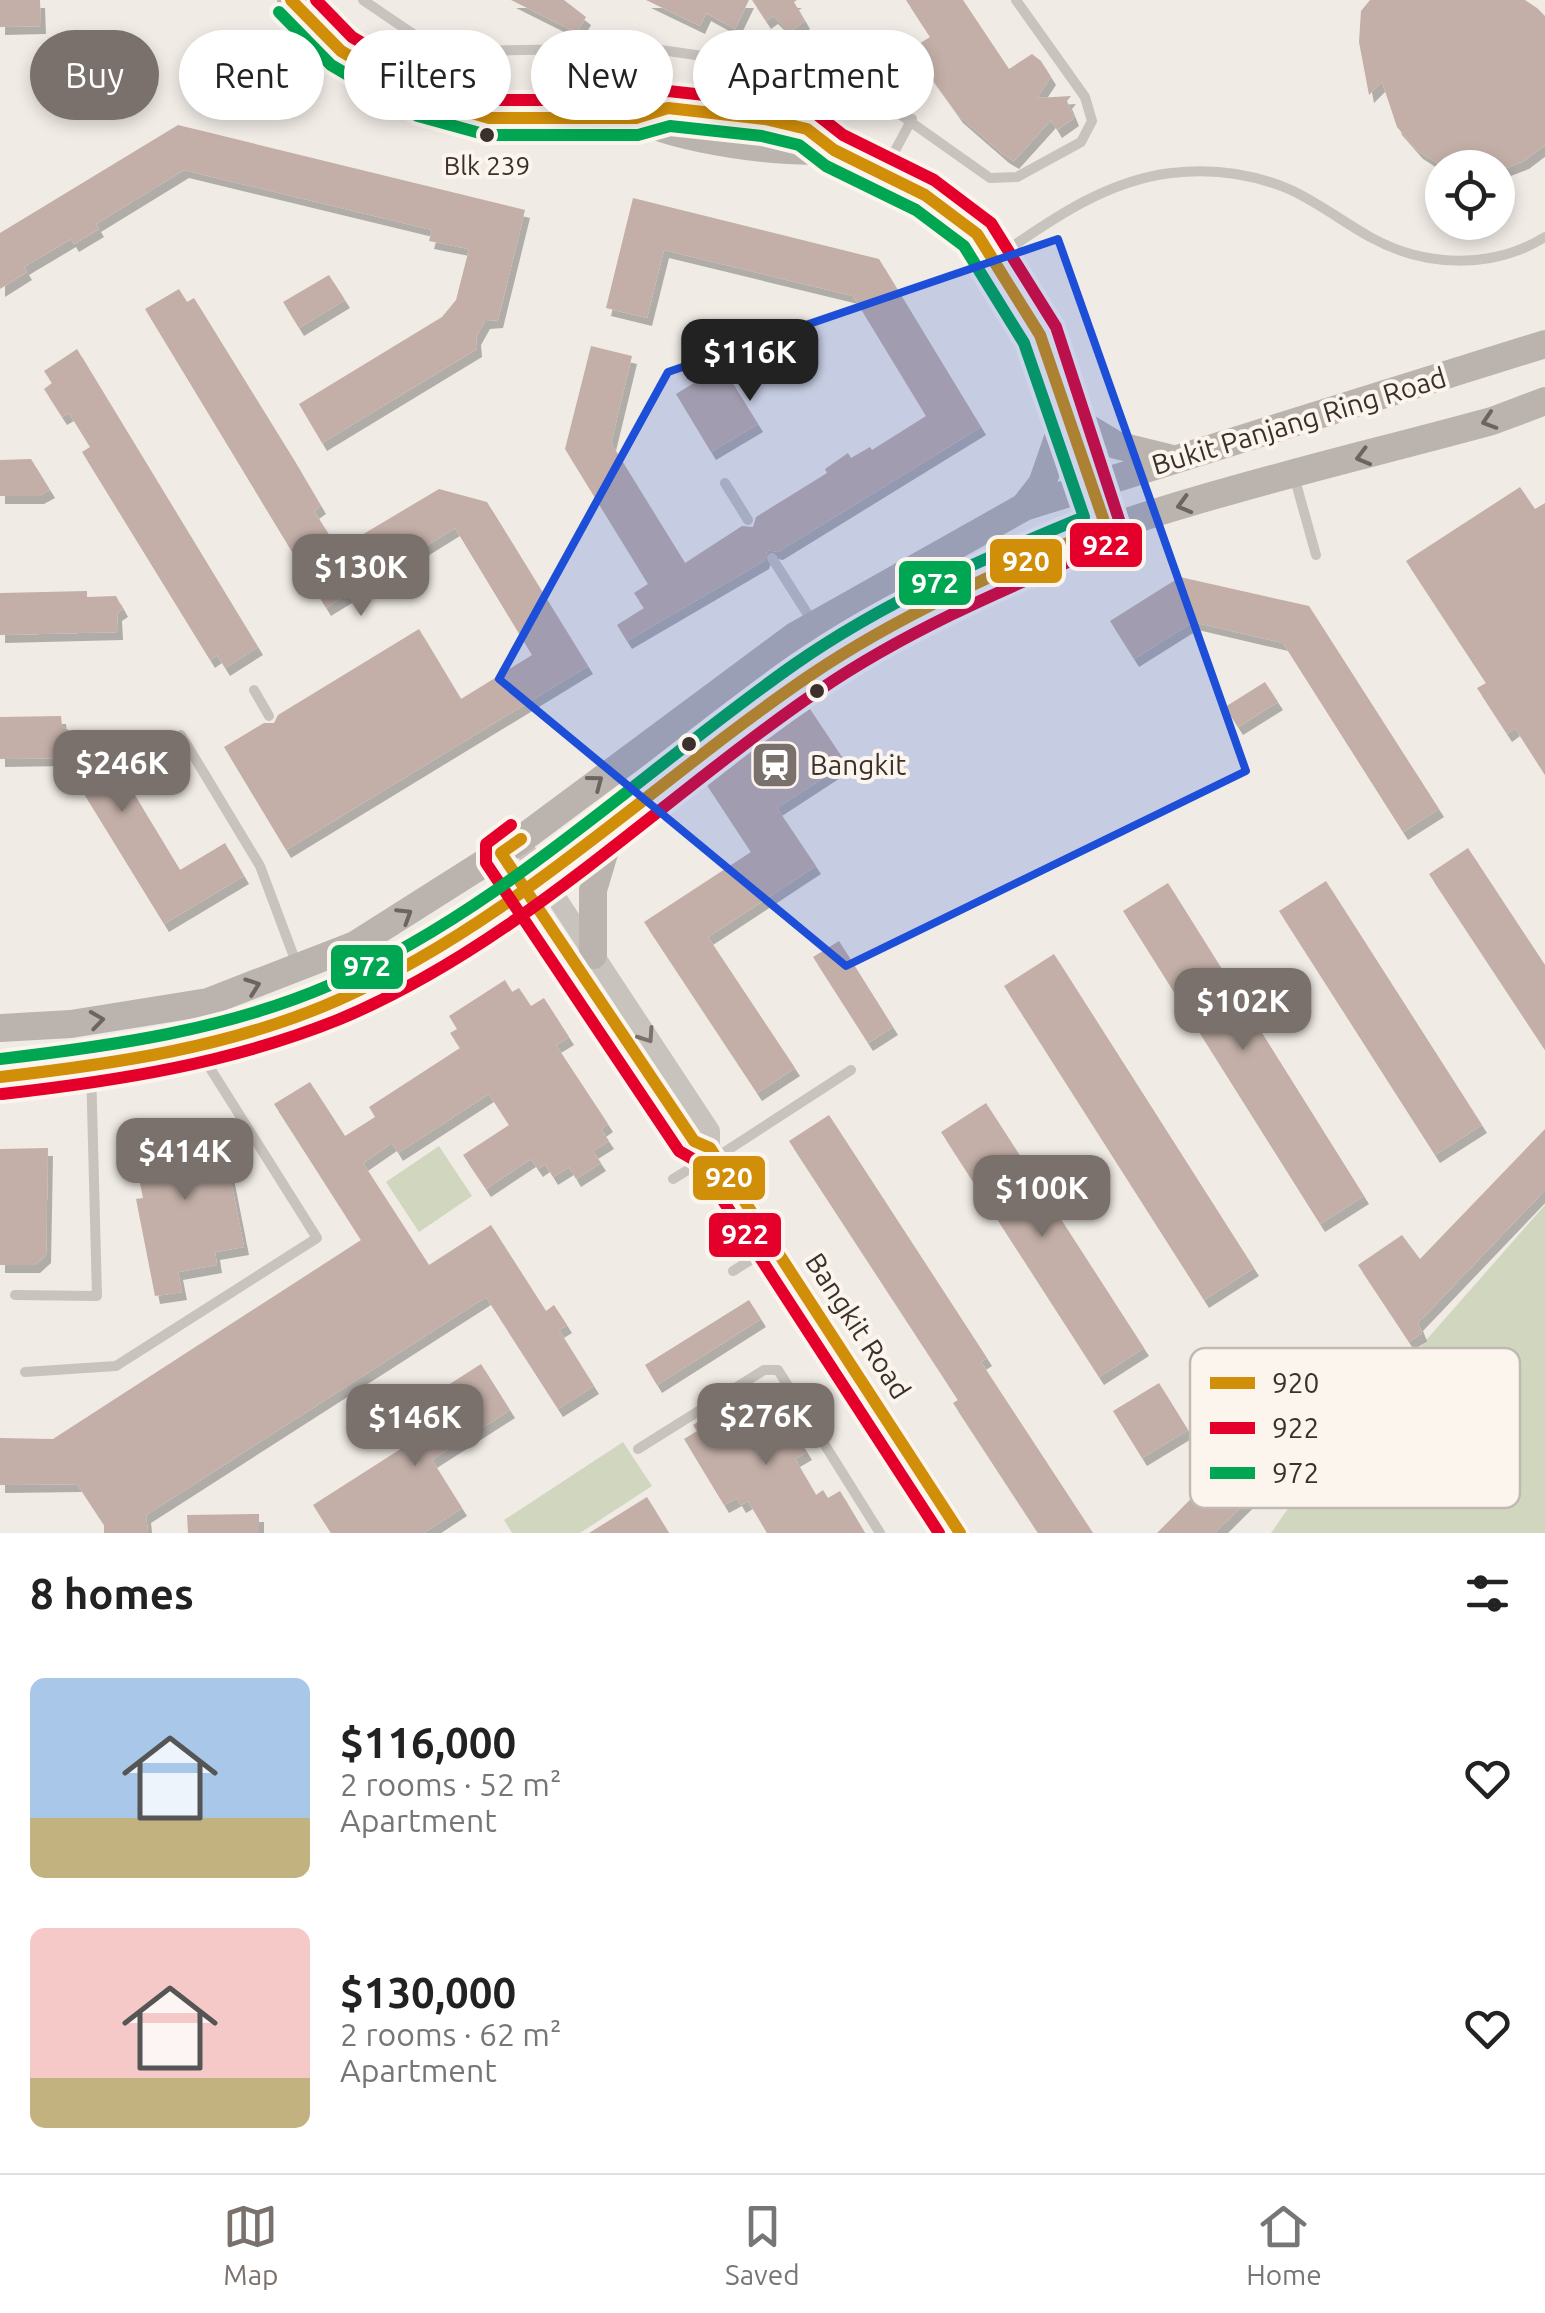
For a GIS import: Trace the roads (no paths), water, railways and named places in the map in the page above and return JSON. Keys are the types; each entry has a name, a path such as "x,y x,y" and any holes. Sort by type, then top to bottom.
{"main road":[{"path":"291,0 341,51 423,99 489,118 636,118 666,133 804,152 834,150 884,172 953,214 977,234 1040,336 1106,527"},
{"name":"Bukit Panjang Ring Road","path":"0,1028 178,1009 298,969 355,945 510,847 739,675 814,625 1024,507 1090,483 1545,344"},
{"name":"Bukit Panjang Ring Road","path":"0,1077 90,1066 235,1036 378,982 535,882 814,673 945,596 1106,527 1492,421 1545,400"},
{"path":"1066,414 1116,445 1172,459"},
{"path":"1024,507 1042,484 1066,414"},
{"path":"594,955 593,890 612,822"}],"street":[{"name":"Bangkit Road","path":"510,847 594,955 710,1131 713,1153"},
{"name":"Bangkit Road","path":"535,882 694,1141 713,1153 960,1533"}],"lane":[{"path":"363,0 389,22 451,49 647,48 693,52"},
{"path":"884,172 912,120 981,175 1000,180 1018,177 1085,138 1092,116 1085,97 1016,0"},
{"path":"994,260 1086,200 1146,178 1190,172 1246,176 1275,184 1390,248 1426,258 1488,259 1545,237"},
{"path":"1294,476 1316,556"},
{"path":"725,483 748,520"},
{"path":"772,558 814,625"},
{"path":"254,690 269,716"},
{"path":"181,735 260,866 298,969"},
{"path":"24,1372 116,1366 317,1238 196,1045"},
{"path":"14,1294 97,1296 90,1066"},
{"path":"674,1180 851,1070"},
{"path":"733,1271 773,1246"},
{"path":"638,1449 764,1370 778,1370 880,1533"}],"place":[{"name":"Blk 239","path":"487,135"},
{"name":"Bangkit","path":"775,765"}]}
